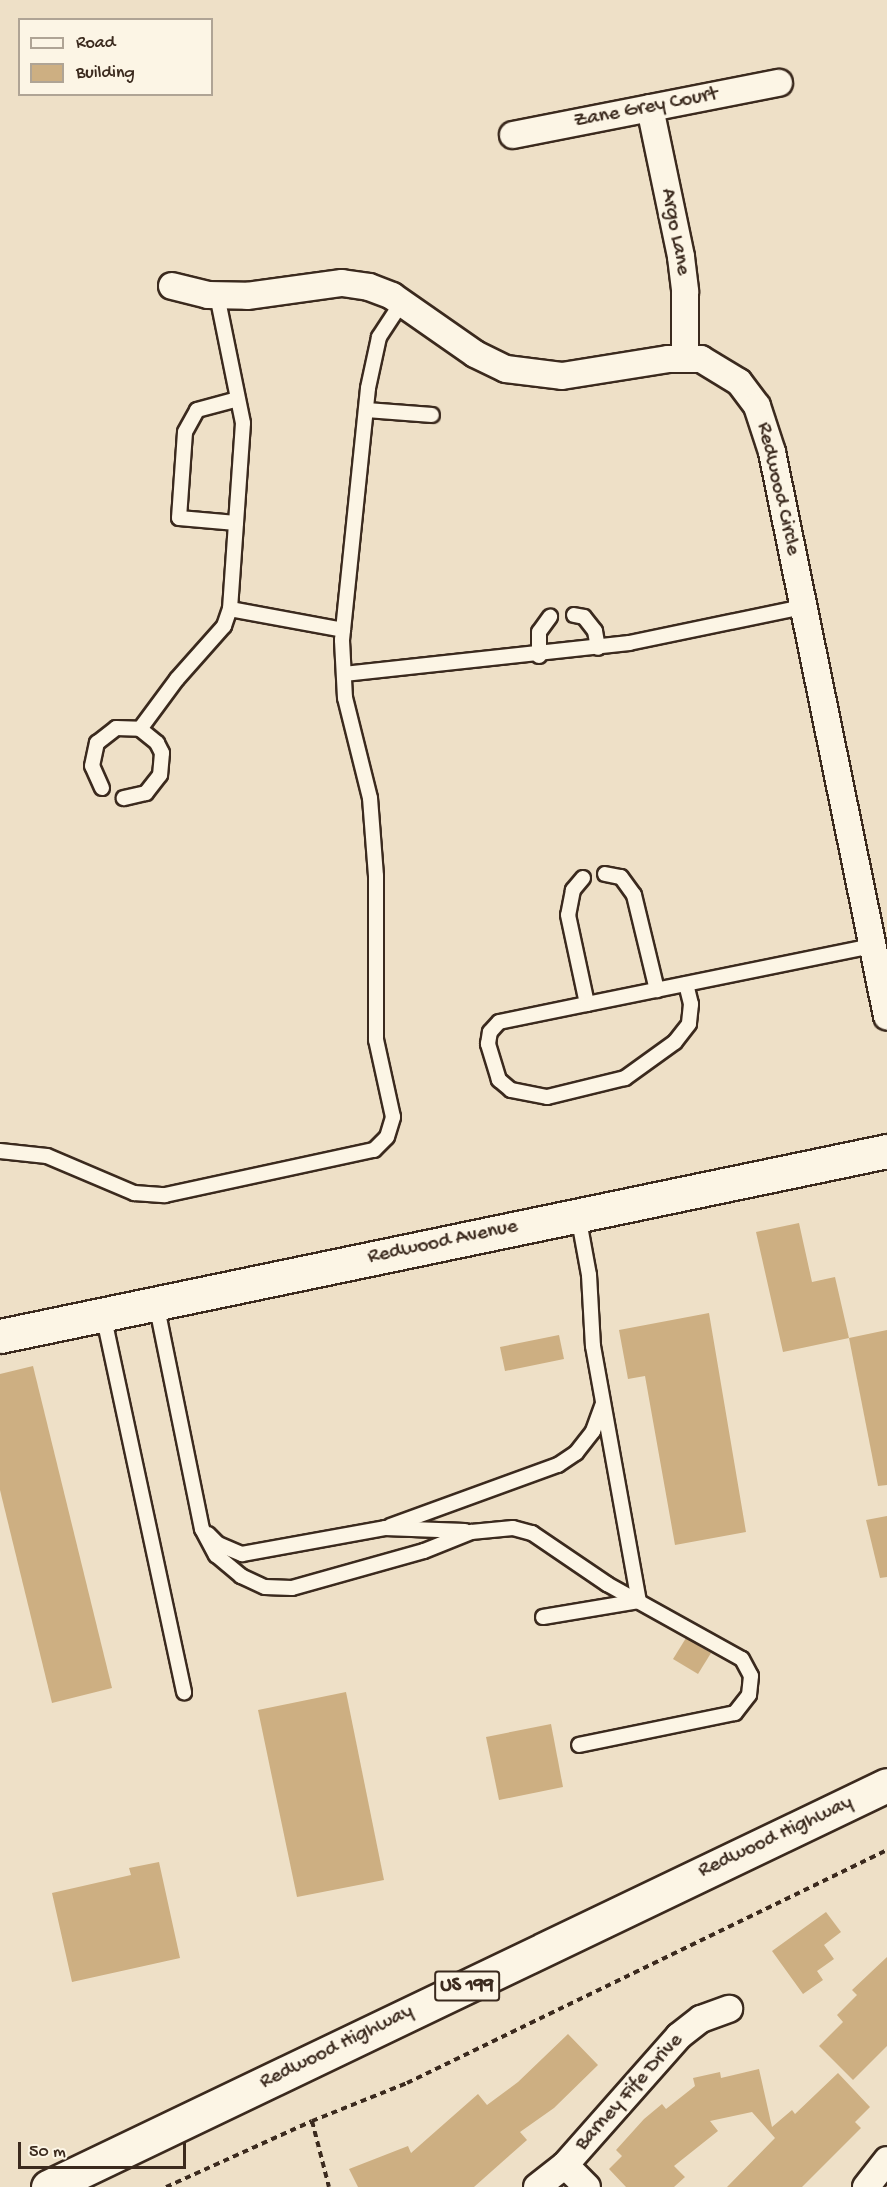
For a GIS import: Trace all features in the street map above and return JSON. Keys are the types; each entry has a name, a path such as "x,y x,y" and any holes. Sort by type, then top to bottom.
{"main road":[{"name":"Redwood Avenue","path":"0,1336 887,1151"},
{"name":"Redwood Highway","path":"48,2187 887,1785"}],"street":[{"name":"Zane Grey Court","path":"513,135 779,83"},
{"name":"Argo Lane","path":"650,108 681,257 685,292 685,358"},
{"name":"Redwood Circle","path":"172,286 217,295 247,296 342,283 369,287 402,302 475,354 506,369 536,376 593,373 685,358 700,358 727,372 756,406 772,452 887,1016"},
{"name":"Barney Fife Drive","path":"537,2187 565,2165 679,2036 701,2019 729,2009"},
{"path":"872,2185 887,2160"},
{"path":"565,2165 587,2187"}],"lane":[{"path":"140,729 177,679 224,626 230,609 243,423 217,295"},
{"path":"0,1151 47,1156 134,1193 165,1195 374,1150 387,1137 393,1117 376,1040 375,876 370,798 345,698 343,630 367,410 378,337 402,302"},
{"path":"236,523 179,518 185,432 197,410 238,399"},
{"path":"367,410 432,415"},
{"path":"344,674 539,656 598,648 803,607"},
{"path":"230,609 343,630"},
{"path":"574,615 584,617 595,631 598,648"},
{"path":"539,656 539,632 550,617"},
{"path":"102,788 92,766 97,743 116,728 140,729 157,743 163,765 160,775 146,793 124,798"},
{"path":"605,874 621,877 634,895 657,990"},
{"path":"583,878 573,890 568,915 587,1004"},
{"path":"686,984 691,1004 689,1023 675,1042 625,1078 547,1097 511,1090 499,1080 488,1044 490,1032 499,1022 587,1004 873,946"},
{"path":"578,1215 604,1402 639,1601"},
{"path":"156,1303 202,1529 216,1555 241,1576 265,1587 292,1588 424,1551 471,1532"},
{"path":"103,1314 184,1692"},
{"path":"202,1529 218,1544 242,1554 386,1528 558,1465 576,1454 593,1431 604,1402"},
{"path":"386,1528 471,1532 513,1528 532,1533 639,1601 742,1659 752,1676 749,1695 735,1713 579,1745"},
{"path":"543,1617 639,1601"}],"path":[{"path":"166,2187 312,2121 407,2083 887,1850"},
{"path":"312,2121 329,2187"}],"building":[{"path":"799,1223 812,1282 835,1277 849,1338 783,1352 756,1232"},
{"path":"709,1313 746,1532 675,1545 645,1376 628,1379 619,1330"},
{"path":"887,1330 887,1485 878,1486 849,1338"},
{"path":"559,1335 564,1359 505,1371 500,1347"},
{"path":"33,1366 112,1688 52,1703 0,1490 0,1374"},
{"path":"887,1516 887,1577 880,1578 866,1520"},
{"path":"686,1638 711,1653 698,1674 673,1659"},
{"path":"346,1692 384,1880 297,1897 258,1710"},
{"path":"551,1724 563,1787 499,1800 486,1737"},
{"path":"159,1862 180,1958 72,1982 52,1893 131,1875 129,1868"},
{"path":"826,1912 841,1932 824,1945 834,1959 817,1971 823,1980 803,1994 772,1951"},
{"path":"887,1957 887,2046 853,2080 819,2046 843,2022 837,2015 857,1995 852,1990"},
{"path":"568,2034 598,2065 554,2108 520,2132 527,2140 474,2187 358,2187 349,2169 408,2146 411,2153 478,2094 487,2105 518,2082"},
{"path":"759,2069 772,2127 792,2110 795,2114 838,2073 870,2107 855,2122 861,2128 802,2187 727,2187 775,2138 752,2112 710,2121 718,2131 674,2166 685,2177 674,2187 626,2187 609,2169 622,2156 616,2150 644,2119 662,2104 666,2109 695,2086 693,2078 720,2072 721,2078"}]}
